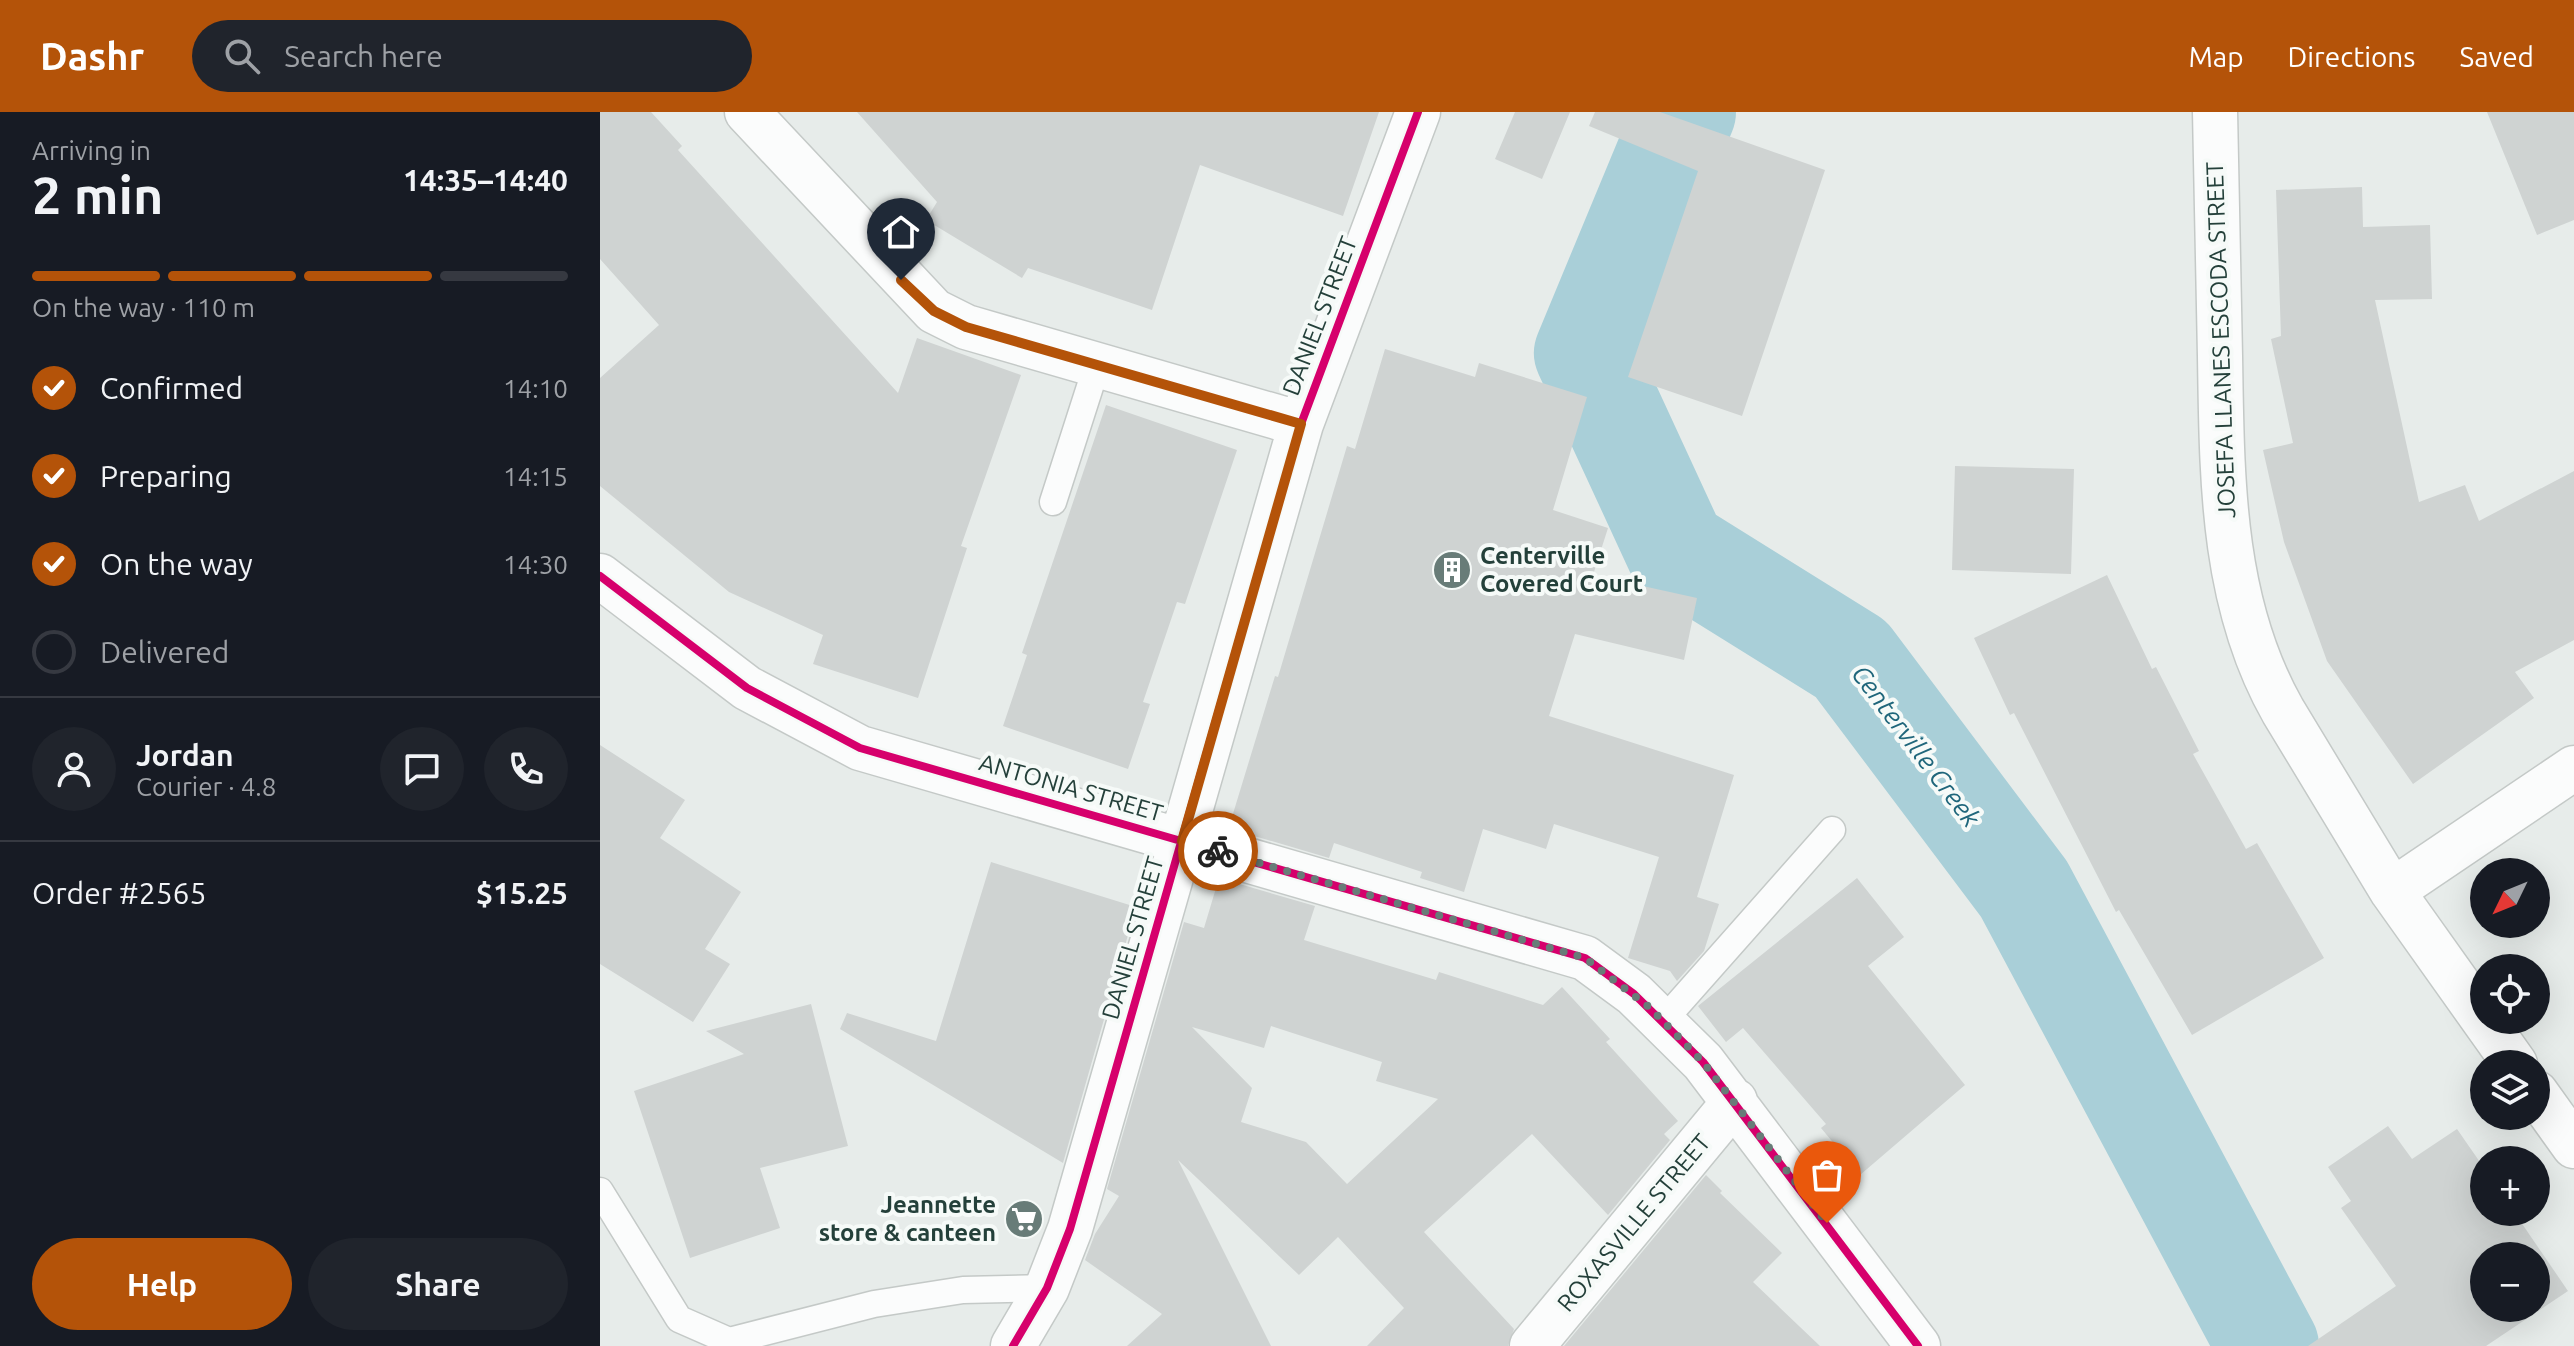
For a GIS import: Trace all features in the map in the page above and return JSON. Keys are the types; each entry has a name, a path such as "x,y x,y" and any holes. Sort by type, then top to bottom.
{"street":[{"path":"747,112 934,311 966,327 1301,424"},
{"name":"DANIEL STREET","path":"1013,1346 1047,1288 1070,1229 1301,424 1418,112"},
{"name":"JOSEFA LLANES ESCODA STREET","path":"2215,112 2222,495 2233,577 2269,686 2392,891 2505,1050"},
{"name":"ANTONIA STREET","path":"600,576 747,688 860,748 1585,958 1663,1021 1735,1101 1918,1346"},
{"path":"2392,891 2574,768"},
{"name":"ROXASVILLE STREET","path":"1532,1346 1735,1101"},
{"path":"2550,1113 2574,1146"}],"lane":[{"path":"1053,502 1097,365"},
{"path":"1663,1021 1832,830"},
{"path":"600,1191 679,1319 729,1341 874,1304 963,1290 1047,1288"}],"building":[{"path":"600,112 651,112 682,146 678,150 898,393 917,338 1021,375 961,546 967,548 918,698 813,664 823,635 729,592 600,486 600,378 659,325 600,259"},
{"path":"857,112 1379,112 1343,216 1200,165 1152,310 1028,268 1022,278 926,220 937,202"},
{"path":"1515,112 1570,112 1542,179 1495,159"},
{"path":"1595,112 1660,112 1825,170 1742,416 1628,377 1698,171 1589,126"},
{"path":"2487,112 2574,112 2574,220 2537,235"},
{"path":"2362,187 2363,227 2430,225 2432,299 2375,300 2419,502 2465,485 2479,521 2574,471 2574,640 2515,672 2534,698 2413,784 2327,661 2284,542 2263,450 2293,443 2271,339 2281,336 2276,190"},
{"path":"1385,349 1475,377 1479,363 1587,397 1553,510 1608,528 1593,575 1697,598 1684,660 1575,634 1549,716 1734,775 1697,897 1719,904 1704,951 1677,981 1670,971 1628,958 1659,857 1554,824 1546,849 1483,829 1464,892 1420,878 1422,872 1334,843 1329,858 1234,830 1237,819 1232,817 1275,676 1278,677 1347,446 1355,449"},
{"path":"1106,405 1237,450 1185,604 1177,602 1143,702 1150,704 1128,769 1003,726 1027,655 1022,653"},
{"path":"1955,466 2074,469 2071,574 1952,570"},
{"path":"2107,575 2152,669 2156,667 2199,751 2193,754 2246,849 2257,843 2324,958 2192,1035 2119,910 2116,912 2014,713 2010,715 1974,638"},
{"path":"600,745 685,800 660,838 741,892 705,949 730,964 693,1022 600,964"},
{"path":"991,862 1136,907 1063,1163 840,1029 847,1013 936,1041"},
{"path":"1219,878 1315,906 1304,940 1436,980 1439,972 1543,1005 1562,987 1610,1039 1606,1042 1678,1121 1664,1134 1670,1140 1608,1215 1532,1134 1424,1232 1514,1329 1508,1346 1367,1346 1404,1308 1338,1237 1299,1275 1178,1160 1271,1346 1127,1346 1162,1314 1085,1260 1095,1234 1119,1196 1107,1189 1184,922 1204,928","holes":["1271,1026 1382,1062 1376,1081 1438,1099 1347,1184 1306,1142 1241,1122 1252,1088 1192,1027 1264,1048"]},
{"path":"1857,878 1904,937 1868,966 1965,1085 1860,1175 1821,1128 1826,1124 1743,1028 1726,1042 1698,1006"},
{"path":"811,1004 848,1146 760,1168 780,1228 690,1258 634,1091 744,1054 706,1031"},
{"path":"2388,1126 2412,1159 2457,1129 2470,1148 2470,1226 2524,1226 2535,1242 2470,1242 2470,1322 2522,1322 2486,1346 2308,1346 2396,1286 2341,1208 2351,1201 2328,1167"},
{"path":"1706,1175 1722,1191 1720,1193 1782,1253 1753,1282 1820,1346 1564,1346"},
{"path":"2550,1265 2568,1291 2550,1303"}],"waterway":[{"name":"Centerville Creek","path":"1685,112 1585,353 1676,550 1851,659 2024,889 2268,1346"}],"cycle path":[{"path":"1013,1346 1047,1288 1070,1229 1301,424 1418,112"},
{"path":"600,576 747,688 860,748 1585,958 1634,994 1703,1062 1918,1346"}],"way so far":[{"path":"1218,851 1585,958 1649,1007 1703,1062 1827,1223"}],"place":[{"name":"Centerville Covered Court","path":"1452,570"},
{"name":"Jeannette store & canteen","path":"1024,1219"}],"route":[{"path":"901,280 934,311 966,327 1301,424 1182,841 1218,851"}]}
